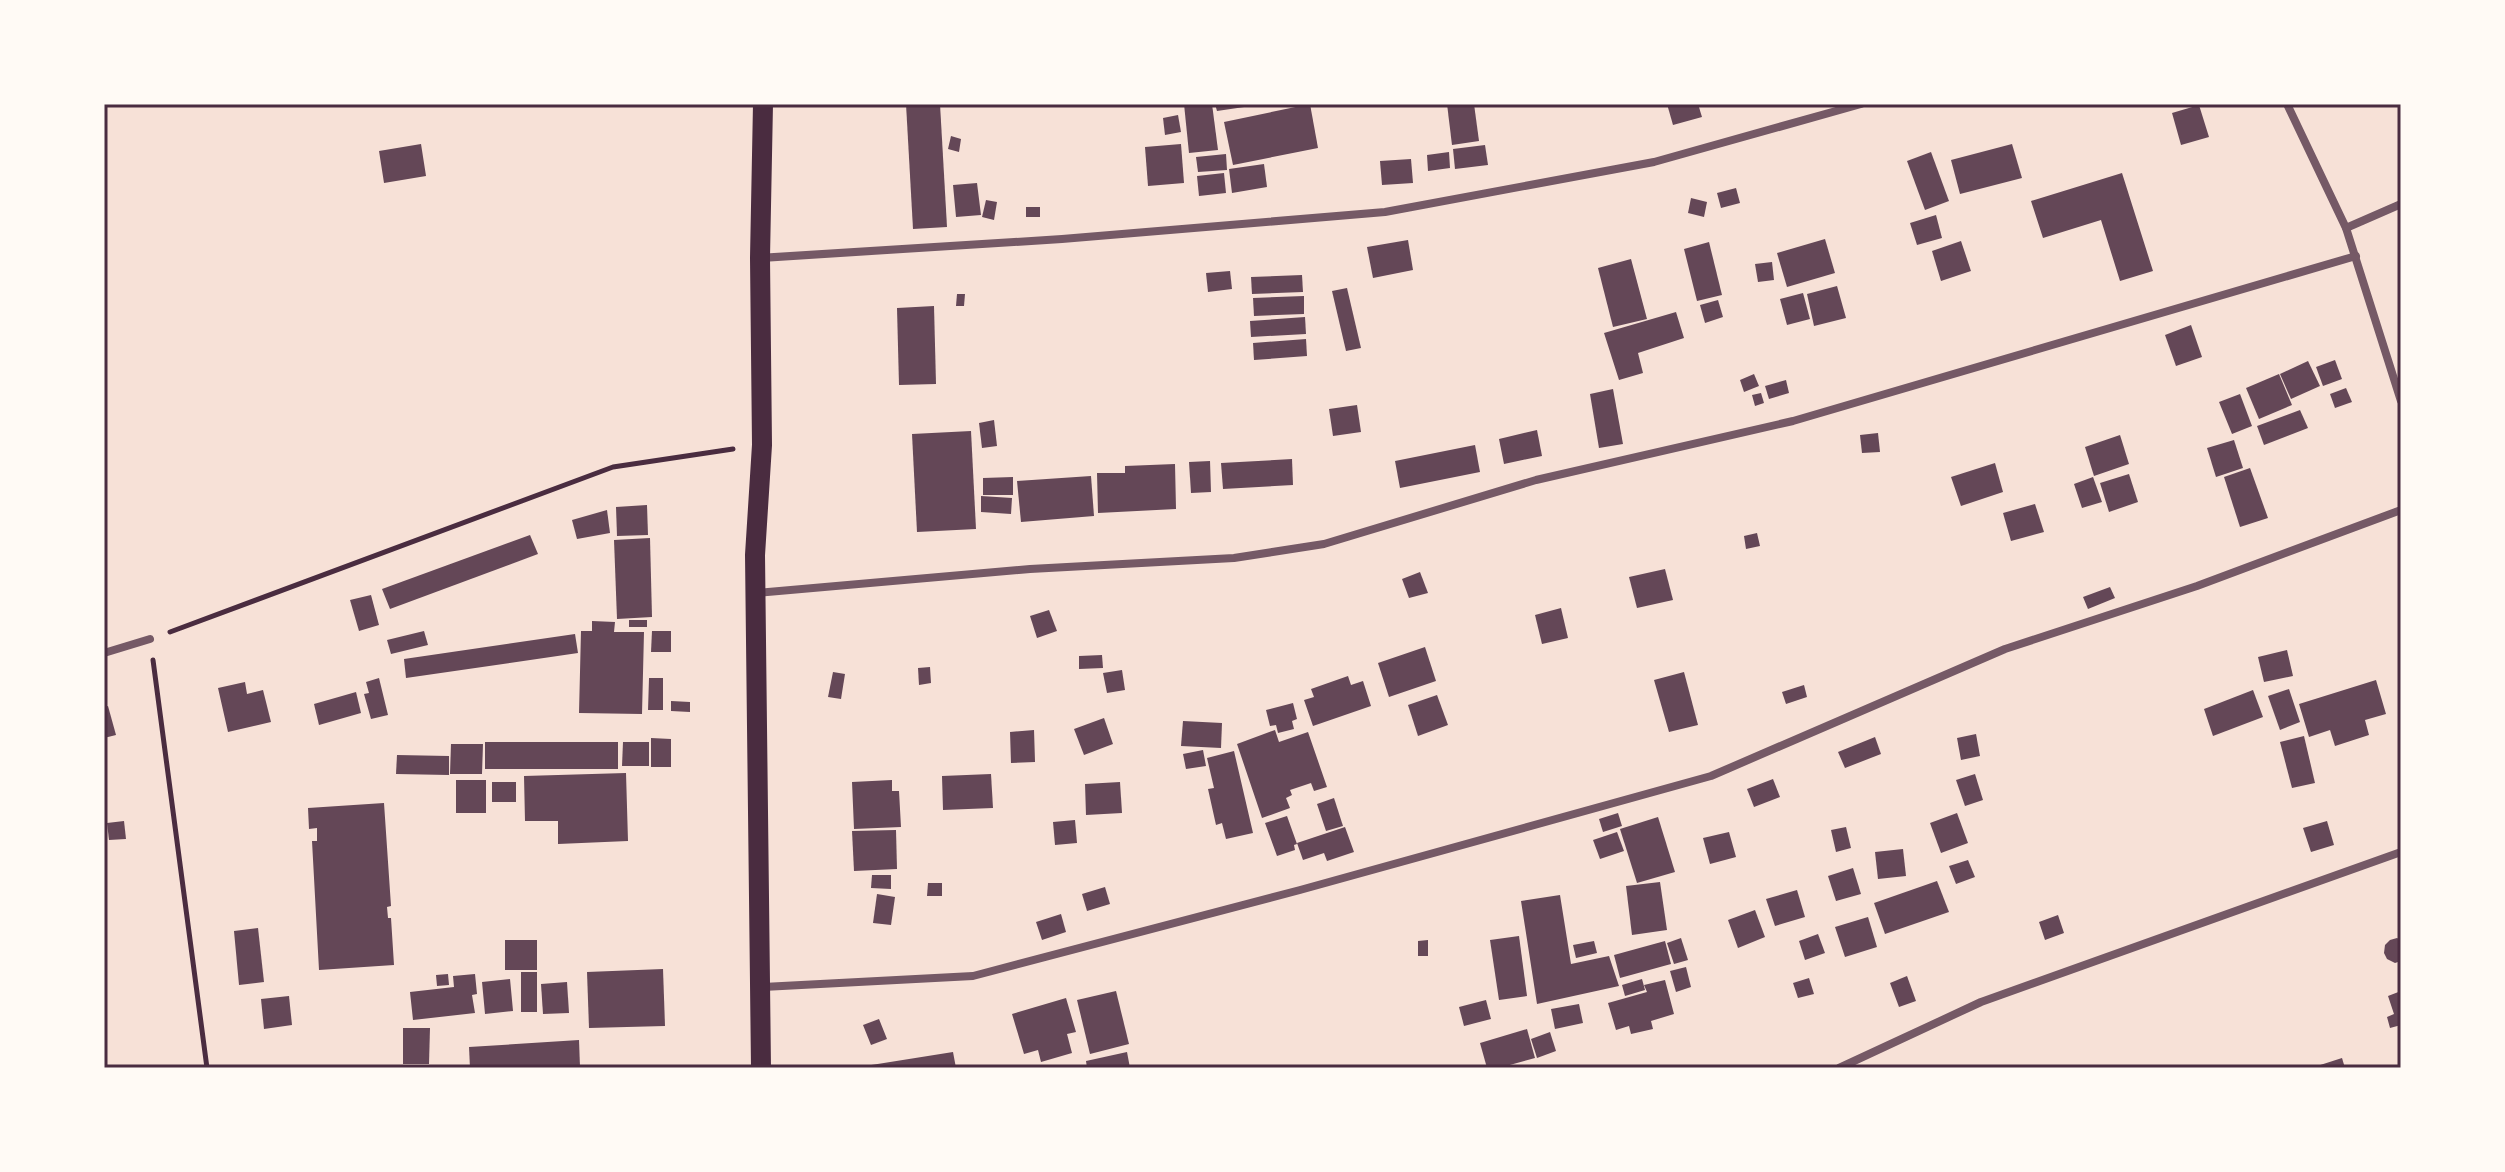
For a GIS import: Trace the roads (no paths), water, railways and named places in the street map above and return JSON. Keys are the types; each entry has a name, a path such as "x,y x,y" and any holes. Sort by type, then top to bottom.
{"main road":[{"path":"761,1068 755,555 762,445 760,258 763,104"}],"street":[{"path":"760,258 1062,239 1385,212 1654,162 1861,104"},
{"path":"2287,104 2346,228 2401,401"},
{"path":"2346,228 2401,204"},
{"path":"756,593 1030,569 1234,558 1324,544 1536,480 1793,421 2356,256"},
{"path":"760,987 973,976 1300,890 1711,776 2005,649 2197,586 2401,510"},
{"path":"104,653 150,639"},
{"path":"1839,1068 1981,1002 2401,852"}]}
